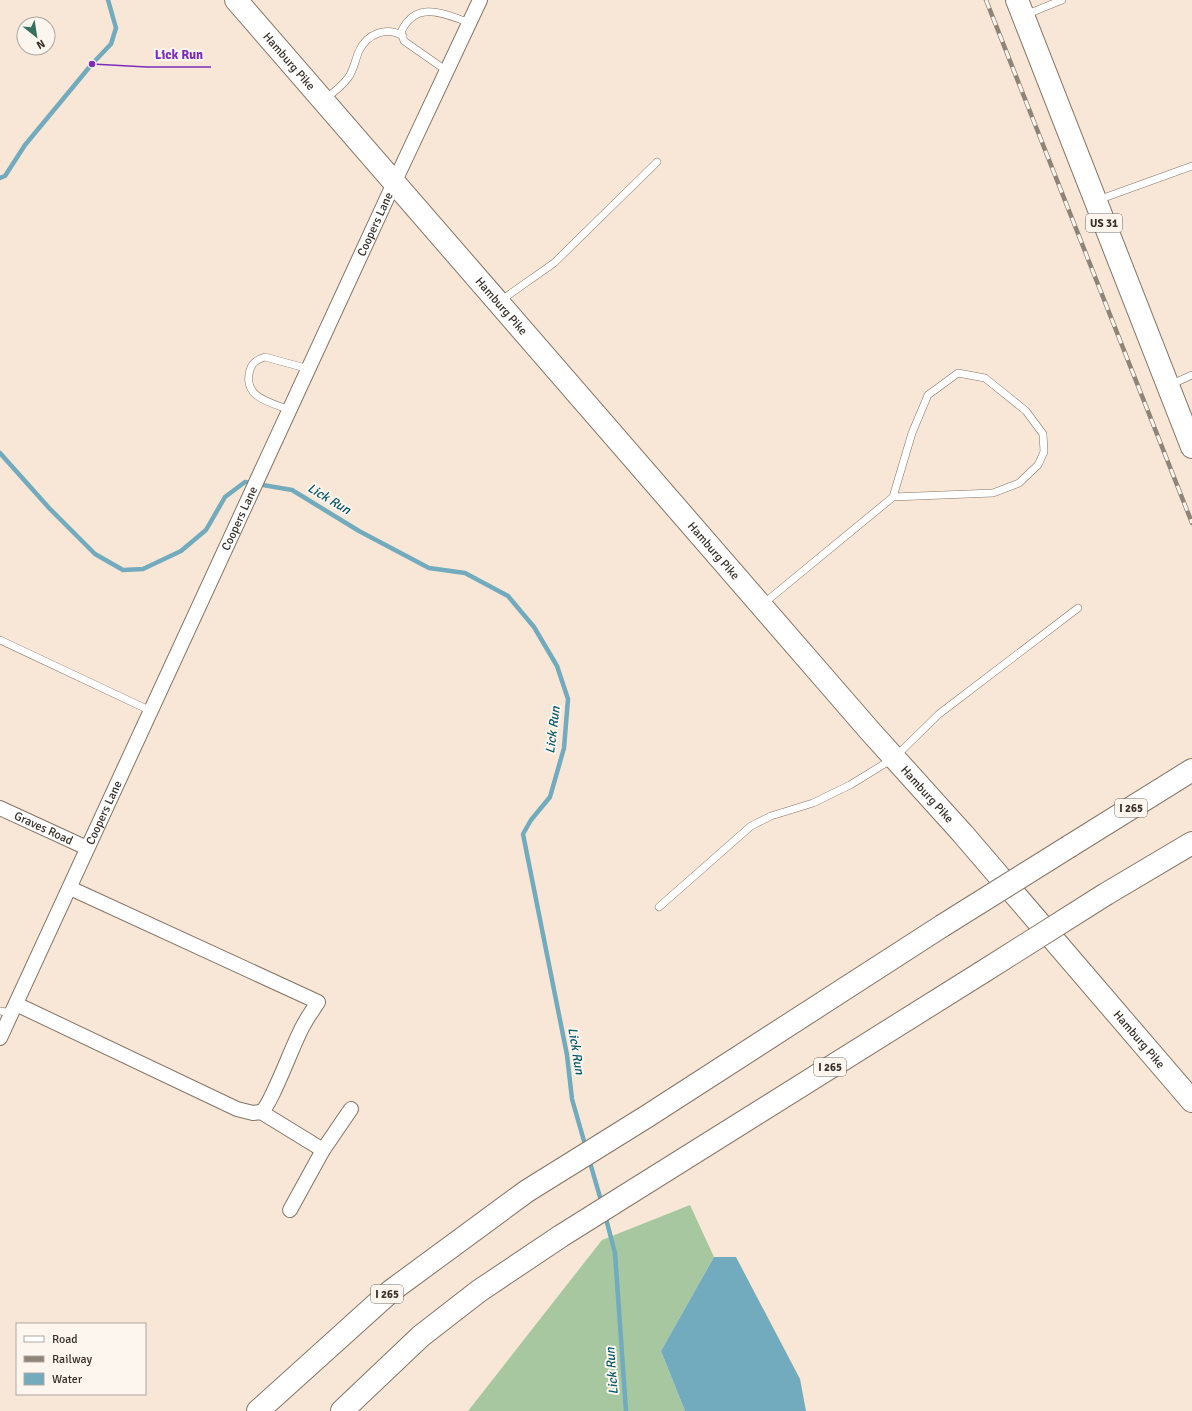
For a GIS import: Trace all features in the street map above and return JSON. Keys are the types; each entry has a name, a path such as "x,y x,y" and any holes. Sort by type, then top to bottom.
{"main road":[{"name":"Hamburg Pike","path":"242,3 323,101 894,758 963,834 1192,1101"},
{"name":"US 31","path":"1020,8 1192,446"},
{"name":"I 265","path":"258,1411 391,1291 527,1191 646,1117 942,926 1192,770"},
{"name":"I 265","path":"342,1411 421,1336 479,1291 561,1236 981,974 1106,894 1192,843"}],"street":[{"name":"Coopers Lane","path":"0,1038 9,1009 70,888 87,848 394,183 480,0"},
{"name":"Graves Road","path":"0,808 87,848"},
{"path":"9,1009 237,1109 253,1113 261,1112 264,1110 272,1097 283,1067 303,1026 318,1002 70,888"},
{"path":"290,1210 323,1150 350,1110"},
{"path":"261,1112 323,1150"}],"lane":[{"path":"1020,8 1062,0"},
{"path":"447,71 404,41 401,32 405,23 418,11 429,7 470,23"},
{"path":"323,101 349,77 359,51 371,37 381,31 393,30 402,36"},
{"path":"498,303 554,264 657,162"},
{"path":"1096,201 1192,166"},
{"path":"290,410 260,398 250,391 247,380 251,366 259,359 265,357 309,369"},
{"path":"761,605 893,497 912,433 928,395 958,373 985,378 1026,411 1043,434 1044,452 1038,466 1019,483 993,493 893,497"},
{"path":"1168,386 1192,375"},
{"path":"659,907 751,826 771,816 813,803 850,784 894,758 939,714 1078,608"},
{"path":"0,640 151,711"}],"green space":[{"path":"690,1205 714,1257 661,1351 685,1411 468,1411 602,1240"}],"water":[{"path":"714,1257 736,1257 800,1379 806,1411 685,1411 661,1351"}],"waterway":[{"name":"Lick Run","path":"0,178 5,176 25,145 92,64 111,44 116,28 108,0"},
{"name":"Lick Run","path":"0,453 50,509 95,554 123,570 143,569 181,551 206,530 225,497 245,482 292,490 359,531 429,568 465,573 508,596 534,627 557,666 568,699 564,748 550,797 531,820 523,834 567,1055 572,1099 586,1148"},
{"name":"Lick Run","path":"589,1159 602,1204"},
{"name":"Lick Run","path":"605,1215 615,1253 626,1411"}],"railway":[{"path":"986,0 1192,523"}],"place":[{"name":"Lick Run","path":"92,64"}]}
